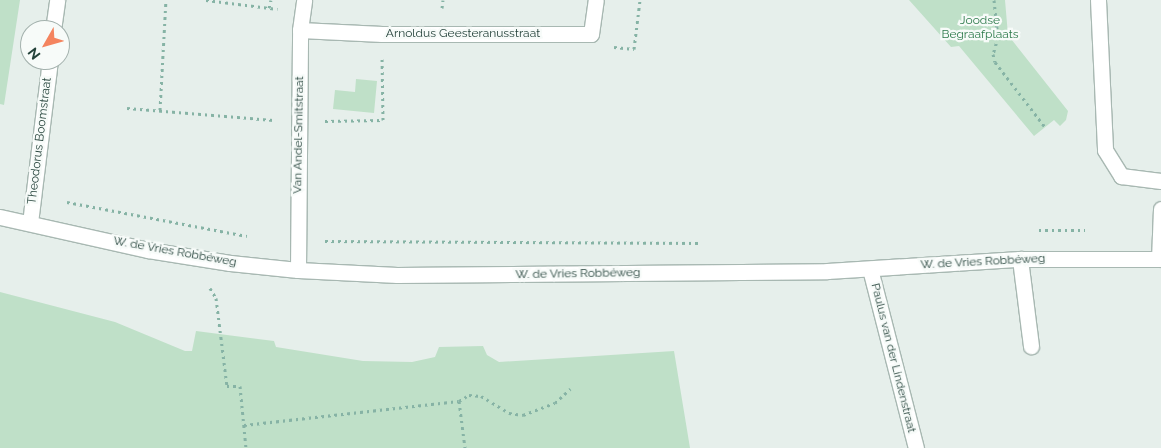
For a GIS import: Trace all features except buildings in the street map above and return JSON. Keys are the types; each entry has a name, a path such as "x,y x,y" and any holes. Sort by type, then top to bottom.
{"street":[{"path":"54,20 57,0"},
{"path":"592,34 596,0"},
{"path":"1098,0 1105,150 1121,176 1161,181"},
{"name":"Van Andel-Smitstraat","path":"298,270 300,30 303,6"},
{"name":"Arnoldus Geesteranusstraat","path":"300,30 382,34 592,34"},
{"name":"Theodorus Boomstraat","path":"30,223 49,70"},
{"path":"1160,259 1161,209"},
{"name":"W. de Vries Robbéweg","path":"0,217 148,250 298,270 492,276 870,269 1020,258 1160,259"},
{"path":"1020,258 1031,346"},
{"name":"Paulus van der Lindenstraat","path":"870,269 916,448"}],"path":[{"path":"160,110 166,0"},
{"path":"206,0 269,8 303,6"},
{"path":"269,8 270,0"},
{"path":"592,34 602,46 634,49 640,0"},
{"path":"994,0 998,36 993,54 995,62 1045,127"},
{"path":"33,196 253,237"},
{"path":"1036,230 1088,230"},
{"path":"298,243 320,241 703,243"},
{"path":"203,283 216,298 227,386 240,386 246,448"},
{"path":"244,425 459,401 469,395 481,396 510,413 523,415 555,403 570,389"},
{"path":"459,401 465,448"}],"green space":[{"path":"0,0 20,0 4,105 0,104"},
{"name":"Joodse Begraafplaats","path":"909,0 1005,0 1008,35 1068,111 1066,120 1060,126 1054,120 1034,136 959,46 951,47"},
{"path":"356,79 377,81 374,113 333,109 335,90 355,92"},
{"path":"0,292 115,322 185,351 192,351 196,331 274,341 276,347 363,361 412,362 435,357 439,347 483,346 487,355 499,362 674,351 690,448 0,448"}]}
